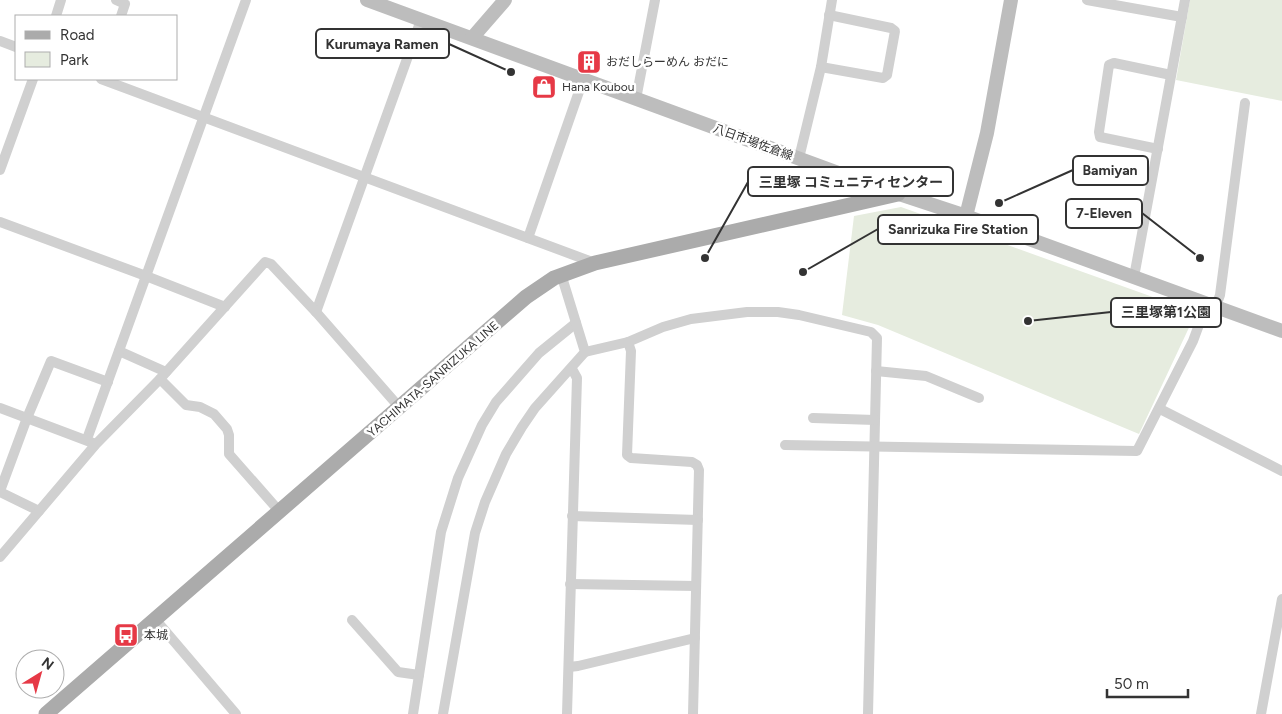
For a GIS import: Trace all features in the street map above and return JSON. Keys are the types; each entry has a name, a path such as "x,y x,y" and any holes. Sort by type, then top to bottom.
{"main road":[{"name":"八日市場佐倉線","path":"367,0 898,194 966,216 1282,331"},
{"path":"472,38 505,0"},
{"path":"966,216 987,133 1011,0"},
{"name":"YACHIMATA-SANRIZUKA LINE","path":"46,714 526,297 561,274 595,262 898,194"}],"street":[{"path":"56,15 61,0"},
{"path":"116,0 125,4 121,15"},
{"path":"92,442 108,382 246,0"},
{"path":"636,99 655,0"},
{"path":"799,158 821,67 832,0"},
{"path":"1087,0 1182,17"},
{"path":"1134,276 1185,0"},
{"path":"821,67 883,78 887,75 895,31 892,28 829,14"},
{"path":"316,312 421,20"},
{"path":"0,41 15,47"},
{"path":"1158,149 1100,137 1099,132 1109,65 1114,63 1171,75"},
{"path":"0,170 33,80"},
{"path":"104,80 595,262"},
{"path":"528,238 583,80"},
{"path":"785,445 1137,451 1212,305 1220,295 1246,103"},
{"path":"0,222 225,307"},
{"path":"0,557 39,511 92,442 163,375 265,262 271,264 316,312 400,408"},
{"path":"561,274 586,352"},
{"path":"442,714 475,533 485,502 506,454 539,403 586,352 628,342 663,327 691,319 747,312 778,312 808,317 872,332 877,338 868,714"},
{"path":"413,714 441,532 458,478 482,425 496,402 539,353 576,323"},
{"path":"628,342 631,351 628,455 631,458 692,462 697,465 699,470 693,714"},
{"path":"119,351 163,375 186,406 200,407 214,414 227,429 229,435 229,454 280,512"},
{"path":"39,511 0,491 27,418 51,361 108,382"},
{"path":"567,714 577,378 572,369"},
{"path":"876,371 926,376 980,398"},
{"path":"0,408 92,442"},
{"path":"1160,409 1282,471"},
{"path":"813,418 875,420"},
{"path":"572,516 698,520"},
{"path":"570,584 696,586"},
{"path":"1261,714 1282,599"},
{"path":"155,619 236,714"},
{"path":"352,620 398,672 419,675"},
{"path":"569,667 695,638"}],"green space":[{"path":"1190,0 1282,0 1282,101 1176,80"},
{"path":"901,207 1192,311 1194,317 1139,434 878,325 842,315 854,216"}],"place":[{"name":"おだしらーめん おだに","path":"589,62"},
{"name":"Kurumaya Ramen","path":"511,72"},
{"name":"Hana Koubou","path":"544,87"},
{"name":"Bamiyan","path":"999,203"},
{"name":"三里塚 コミュニティセンター","path":"705,258"},
{"name":"7-Eleven","path":"1200,258"},
{"name":"Sanrizuka Fire Station","path":"803,272"},
{"name":"三里塚第1公園","path":"1028,321"},
{"name":"本城","path":"126,635"}]}
